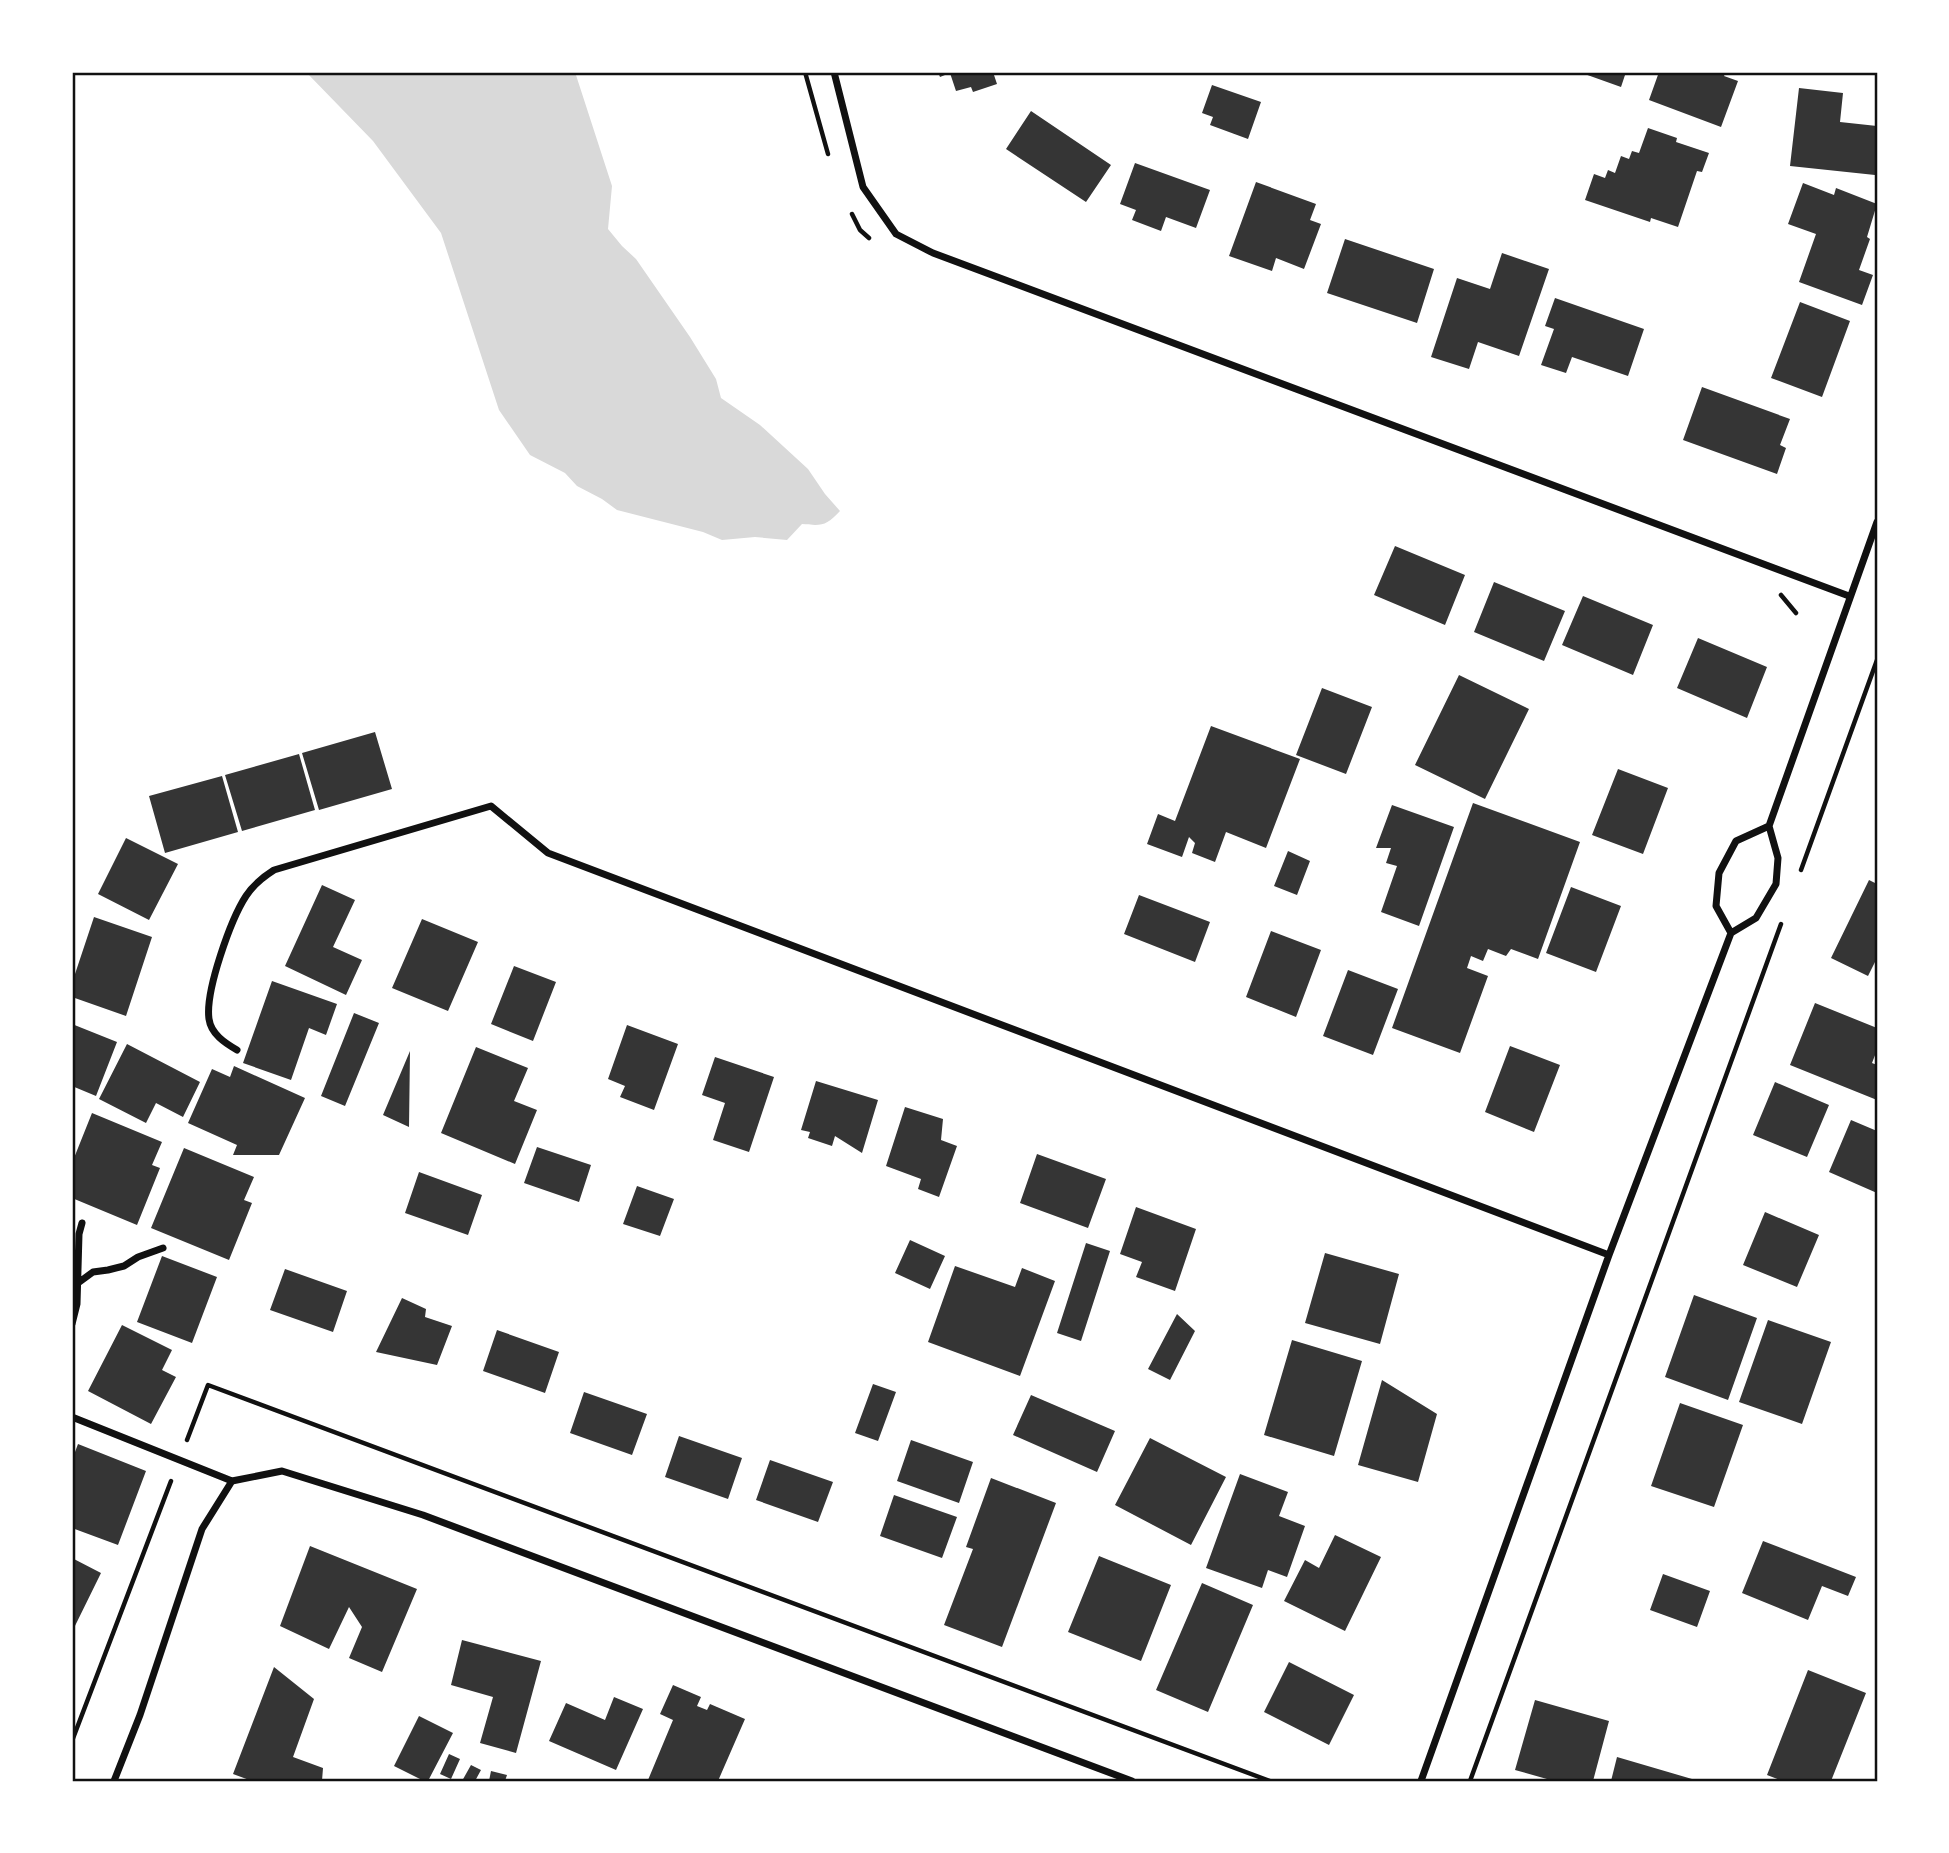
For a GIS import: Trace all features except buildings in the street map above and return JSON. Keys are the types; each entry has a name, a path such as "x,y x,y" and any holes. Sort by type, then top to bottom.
{"street":[{"path":"834,72 863,187 896,234 933,253 1849,596"},
{"path":"1421,1781 1609,1255 1731,933 1756,918 1776,884 1778,858 1769,826 1877,523"},
{"path":"237,1050 220,1040 209,1021 210,995 236,914 247,894 259,881 274,870 491,806 548,853 1609,1255"},
{"path":"1731,933 1716,906 1719,873 1736,841 1769,826"},
{"path":"72,1324 77,1304 79,1234 82,1223"},
{"path":"78,1283 93,1272 124,1266 138,1256 163,1248"},
{"path":"72,1418 232,1481 282,1471 436,1520 1132,1781"},
{"path":"114,1781 140,1715 202,1529 232,1481"}],"path":[{"path":"1797,882 1877,660"},
{"path":"1470,1781 1783,921"}],"shaded area":[{"path":"306,72 575,72 612,186 608,229 636,259 690,337 716,379 721,398 760,425 808,469 840,511 823,524 802,524 787,540 755,537 722,540 703,532 617,510 577,486 565,473 530,455 499,410 441,233 373,141"}]}
